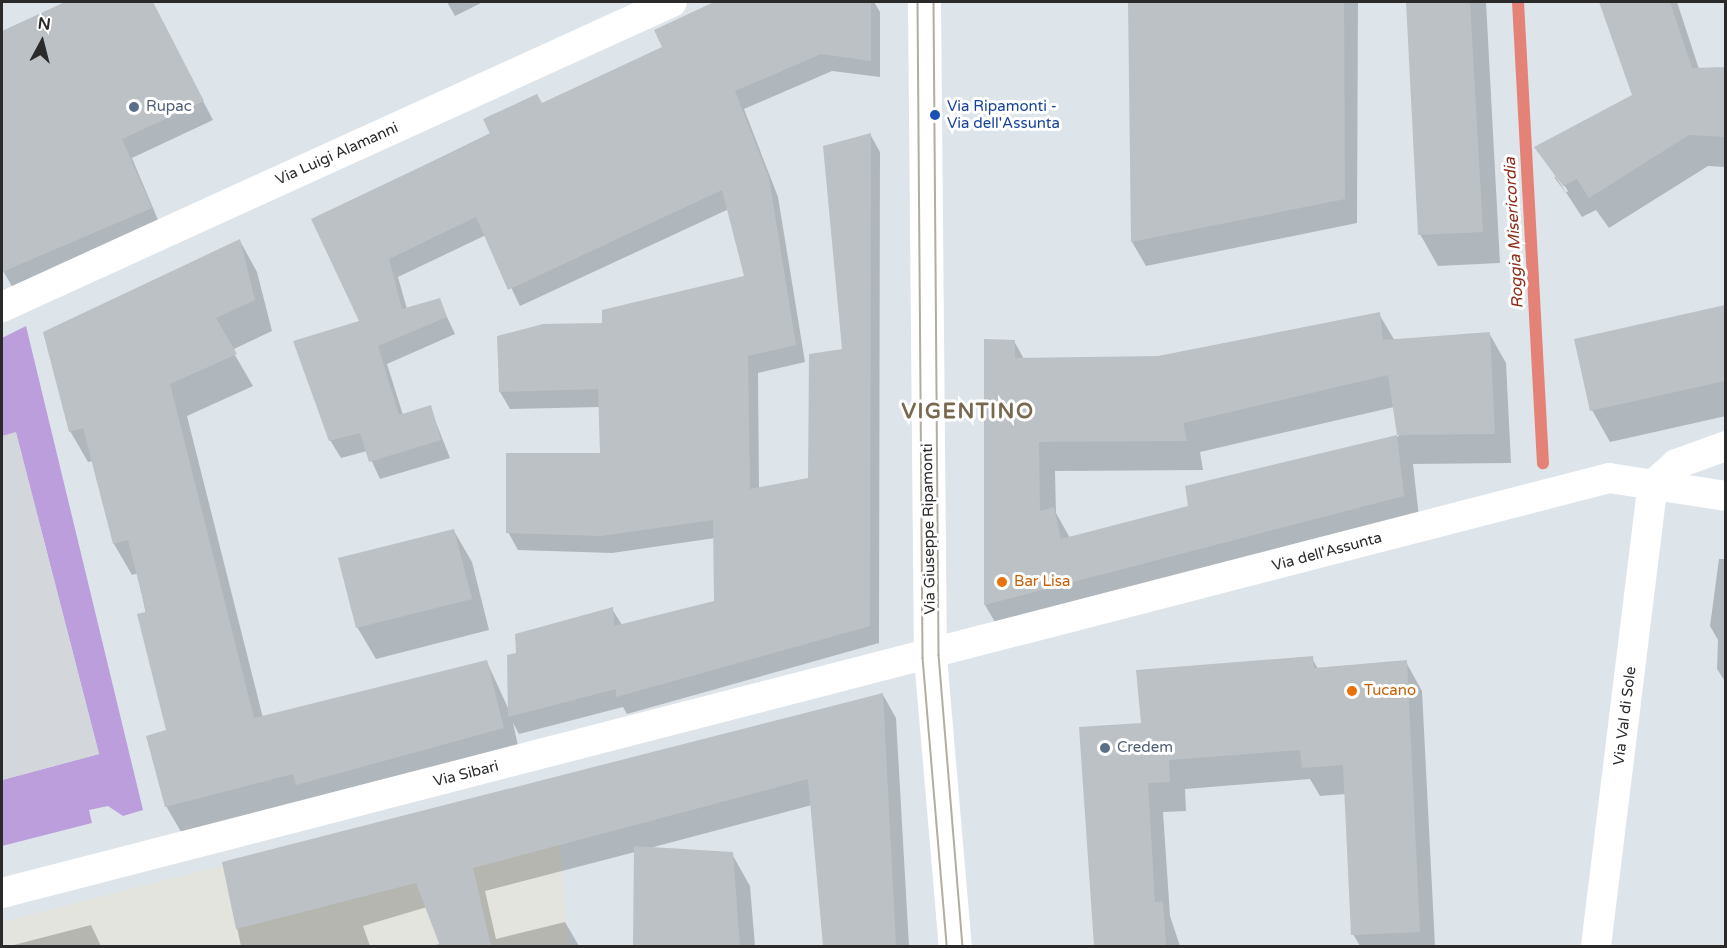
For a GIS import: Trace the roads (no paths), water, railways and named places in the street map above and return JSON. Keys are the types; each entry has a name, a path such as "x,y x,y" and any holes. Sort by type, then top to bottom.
{"street":[{"name":"Via Luigi Alamanni","path":"2,307 672,2"},
{"name":"Via Giuseppe Ripamonti","path":"924,2 930,657 955,946"},
{"path":"1653,485 1676,464 1725,446"},
{"name":"Via dell'Assunta","path":"930,657 1609,478 1725,496"},
{"name":"Via Val di Sole","path":"1596,946 1653,485"},
{"name":"Via Sibari","path":"2,893 930,657"}],"waterway":[{"name":"Roggia Misericordia","path":"1518,2 1543,463"}],"tram line":[{"path":"918,2 923,658 947,946"},
{"path":"934,2 939,655 963,946"}],"place":[{"name":"Rupac","path":"134,107"},
{"name":"Via Ripamonti - Via dell'Assunta","path":"935,115"},
{"name":"Bar Lisa","path":"1002,582"},
{"name":"Tucano","path":"1352,691"},
{"name":"Credem","path":"1105,748"}],"district":[{"name":"VIGENTINO","path":"968,412"}]}
